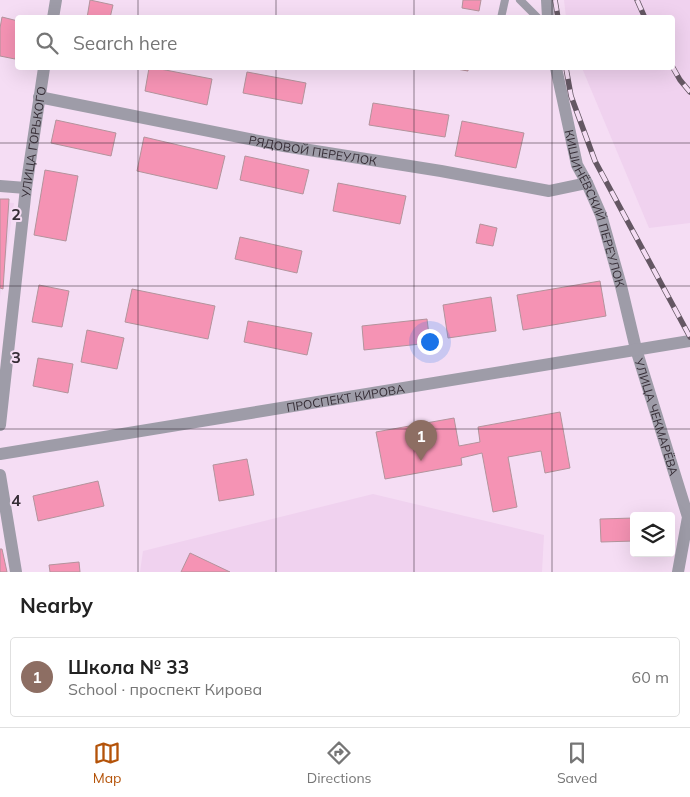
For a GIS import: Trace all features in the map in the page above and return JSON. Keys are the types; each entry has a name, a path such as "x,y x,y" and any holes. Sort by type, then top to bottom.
{"street":[{"path":"54,15 56,0"},
{"path":"547,0 548,15"},
{"name":"УЛИЦА ГОРЬКОГО","path":"0,425 26,188 38,97 44,70"},
{"name":"КИШИНЁВСКИЙ ПЕРЕУЛОК","path":"556,70 577,165 601,215 622,286 636,349"},
{"name":"РЯДОВОЙ ПЕРЕУЛОК","path":"38,97 284,146 441,171 549,192 587,183"},
{"path":"0,186 26,188"},
{"name":"ПРОСПЕКТ КИРОВА","path":"0,454 690,341"},
{"name":"УЛИЦА ЧЕКМАРЁВА","path":"636,349 688,517 678,572"},
{"path":"0,475 16,572"}],"lane":[{"path":"502,15 504,0"},
{"path":"520,0 535,15"}],"shaded area":[{"path":"564,0 690,0 690,223 649,228 583,70 675,70 675,15 566,15"},
{"path":"0,202 14,203 0,297"},
{"path":"373,494 544,535 542,572 140,572 143,551"}],"building":[{"path":"90,0 113,5 111,15 88,15"},
{"path":"463,0 481,0 479,11 462,8"},
{"path":"2,17 15,20 15,59 0,56"},
{"path":"149,70 165,70 212,79 207,105 145,91"},
{"path":"247,72 306,83 302,104 243,93"},
{"path":"373,103 449,115 445,137 369,125"},
{"path":"56,120 116,133 111,156 51,143"},
{"path":"462,121 524,133 516,168 455,156"},
{"path":"144,137 225,156 217,189 137,171"},
{"path":"245,156 309,170 303,194 240,180"},
{"path":"45,170 78,176 66,241 34,235"},
{"path":"338,183 406,196 400,224 333,211"},
{"path":"0,199 9,199 3,289 0,288"},
{"path":"480,224 497,228 493,246 476,243"},
{"path":"240,237 302,251 297,273 235,259"},
{"path":"600,281 606,316 523,330 517,295"},
{"path":"39,285 69,291 62,327 32,322"},
{"path":"132,289 215,306 208,339 125,322"},
{"path":"491,297 496,331 448,338 443,305"},
{"path":"427,319 430,343 364,350 362,326"},
{"path":"248,321 312,333 307,355 244,342"},
{"path":"87,330 124,338 117,369 81,362"},
{"path":"38,358 73,364 68,393 33,386"},
{"path":"560,412 570,468 545,473 541,451 508,457 517,507 493,512 482,453 461,458 462,465 385,479 376,432 454,418 459,446 480,442 478,427"},
{"path":"247,459 254,495 219,501 213,465"},
{"path":"98,481 104,506 38,521 33,496"},
{"path":"630,518 630,541 601,542 600,519"},
{"path":"0,549 2,549 7,572 0,572"},
{"path":"190,553 230,572 181,572"},
{"path":"79,562 80,572 50,572 49,565"}],"railway":[{"path":"555,0 558,15"},
{"path":"637,0 644,15"},
{"path":"566,70 571,96 595,161 690,337"},
{"path":"674,70 690,92"}],"place":[{"name":"Школа № 33","path":"421,461"}]}
